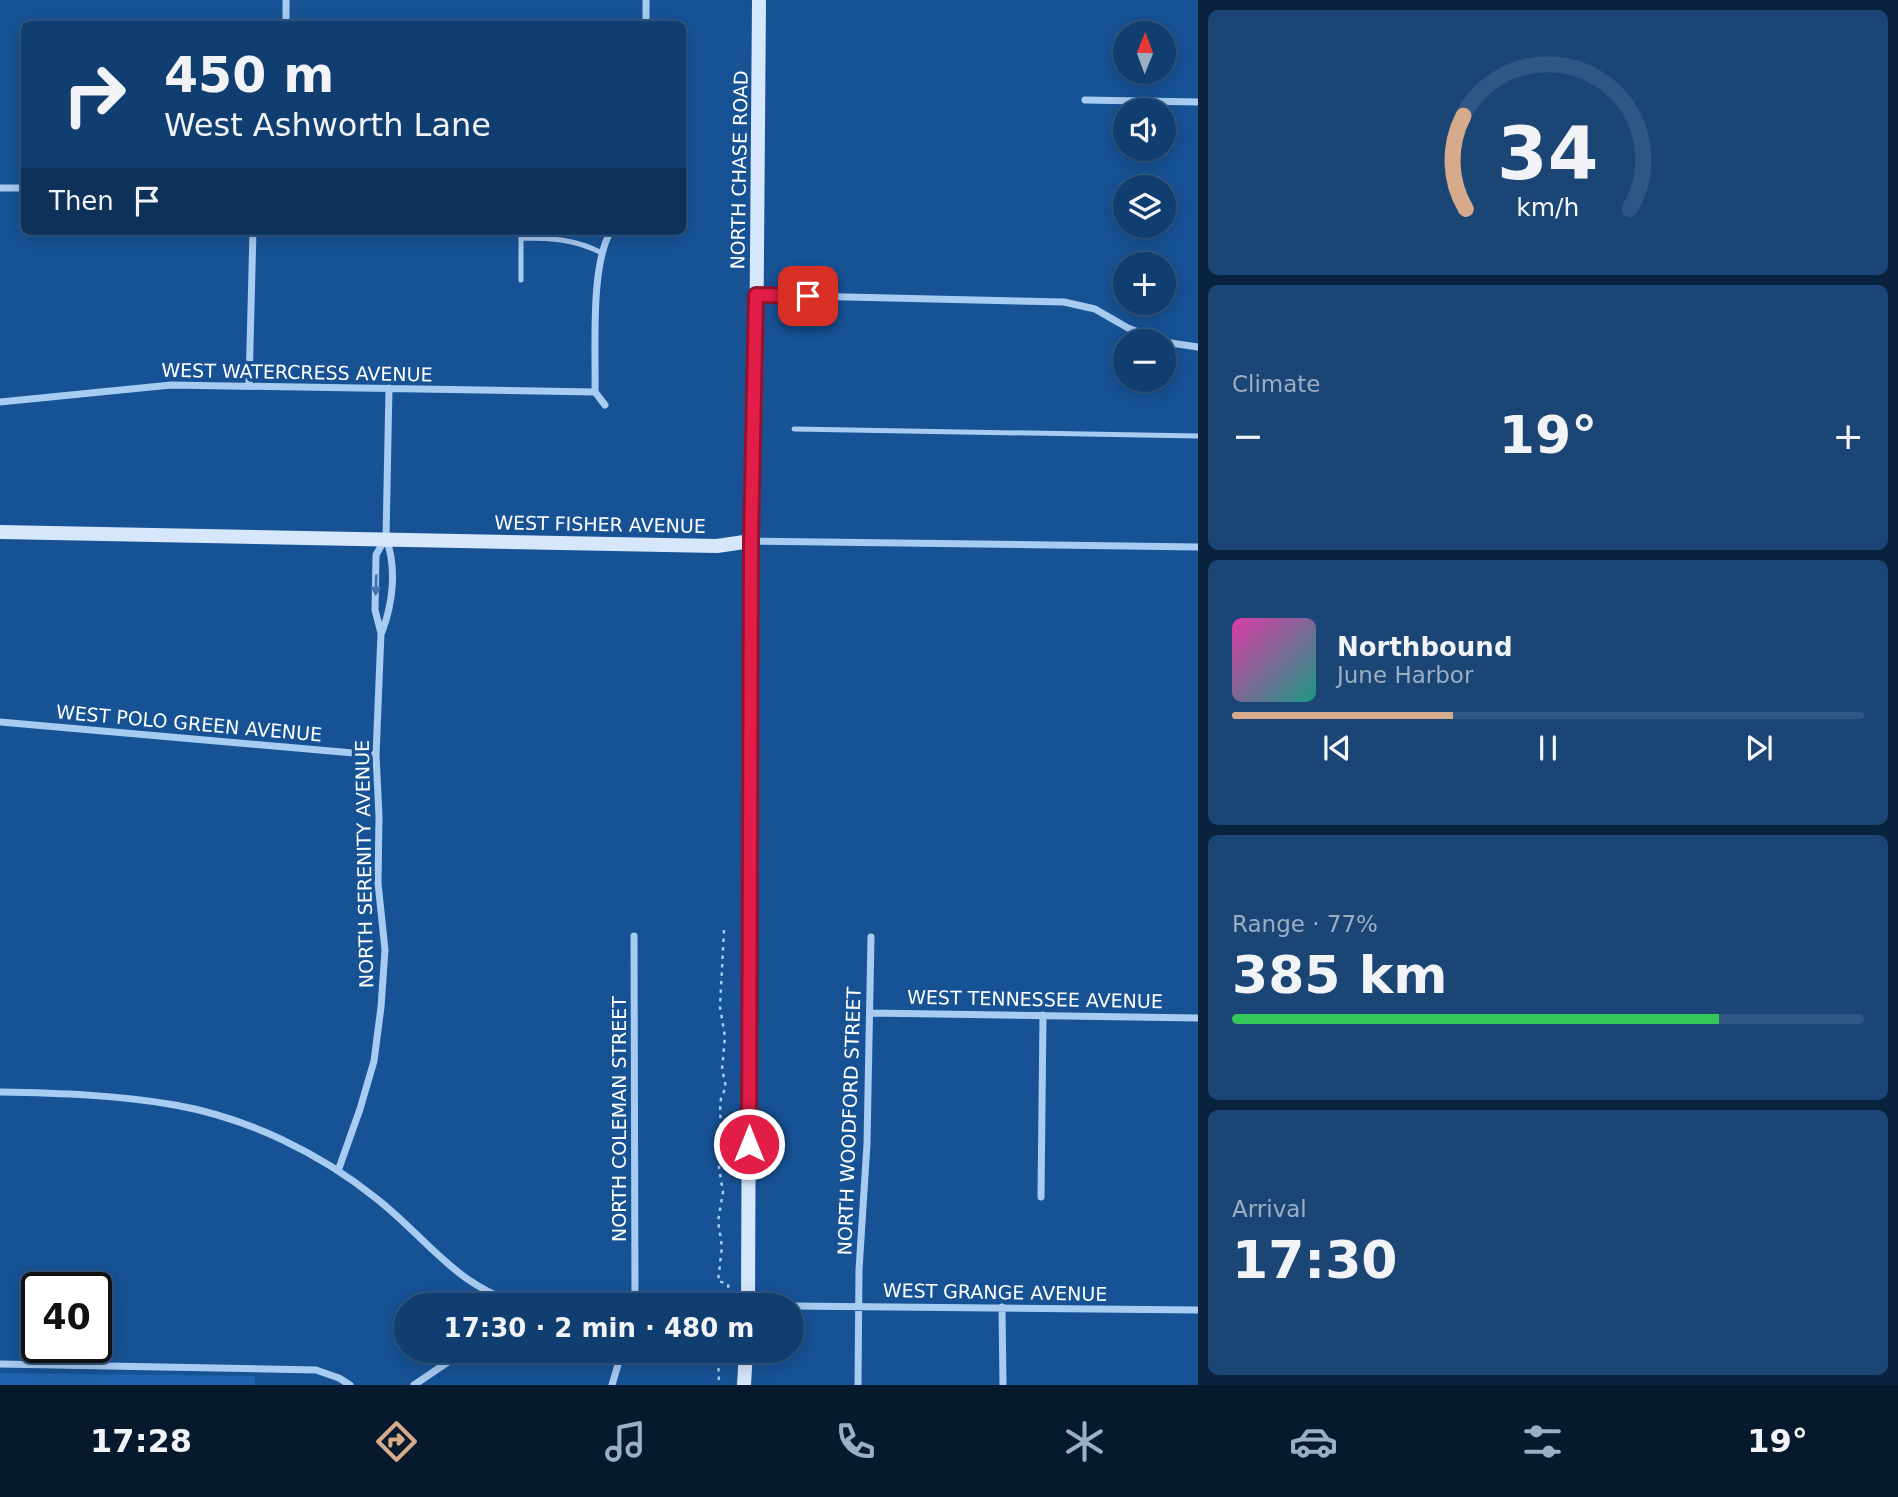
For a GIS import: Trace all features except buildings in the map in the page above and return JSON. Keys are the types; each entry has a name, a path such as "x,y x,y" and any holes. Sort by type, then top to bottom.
{"street":[{"path":"286,0 286,21"},
{"path":"646,0 646,21"},
{"name":"NORTH CHASE ROAD","path":"747,1293 751,541 759,0"},
{"path":"1085,100 1198,102"},
{"path":"0,188 21,188"},
{"path":"249,385 253,235"},
{"path":"605,405 595,392 597,279 602,253 609,235"},
{"path":"756,295 1064,302 1095,309 1130,329"},
{"path":"1176,344 1198,347"},
{"name":"WEST WATERCRESS AVENUE","path":"0,402 171,385 595,392"},
{"name":"NORTH SERENITY AVENUE","path":"381,633 391,610 392,554 386,538 389,388"},
{"name":"WEST FISHER AVENUE","path":"0,532 717,546 751,541 1198,547"},
{"name":"NORTH SERENITY AVENUE","path":"338,1171 374,1061 381,1007 384,950 378,883 376,755 381,633 375,610 376,555 386,538"},
{"name":"WEST POLO GREEN AVENUE","path":"0,722 376,755"},
{"name":"NORTH COLEMAN STREET","path":"634,936 636,1293"},
{"name":"NORTH WOODFORD STREET","path":"858,1385 859,1270 866,1165 871,937"},
{"name":"WEST TENNESSEE AVENUE","path":"871,1013 1198,1018"},
{"path":"1041,1197 1043,1014"},
{"path":"0,1092 88,1095 176,1106 247,1125 318,1158 338,1171 393,1212 458,1274 494,1293"},
{"name":"WEST GRANGE AVENUE","path":"804,1306 1198,1310"},
{"path":"1002,1307 1003,1385"},
{"path":"414,1385 447,1363"},
{"path":"612,1385 618,1363"},
{"path":"744,1385 745,1363"},
{"path":"0,1364 317,1370 350,1385"}],"lane":[{"path":"521,235 521,280"},
{"path":"530,235 566,239 602,253"},
{"path":"794,429 1198,436"}],"path":[{"path":"723,930 720,1007 724,1037 722,1069 726,1087 720,1110 722,1141 719,1168 723,1192 718,1221 722,1247 718,1281 728,1283 728,1293"},
{"path":"718,1363 719,1385"}],"shaded area":[{"path":"0,1373 255,1376 255,1385 0,1385"}],"route":[{"path":"749,1144 751,541 756,295 808,296"}]}
